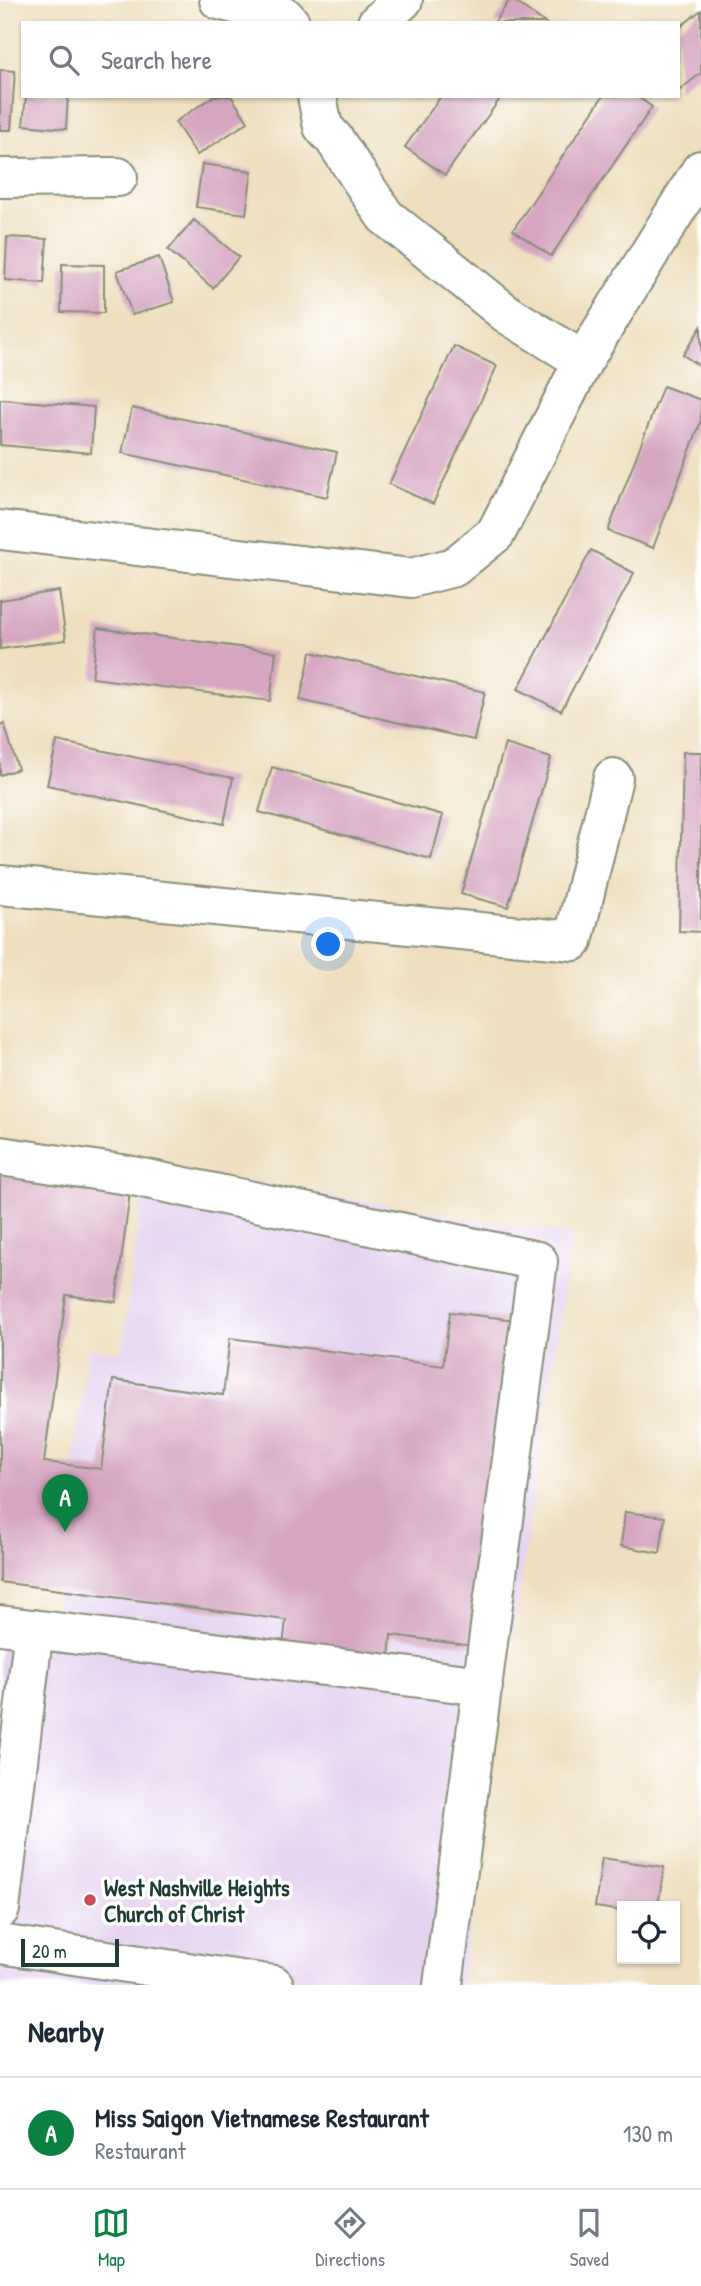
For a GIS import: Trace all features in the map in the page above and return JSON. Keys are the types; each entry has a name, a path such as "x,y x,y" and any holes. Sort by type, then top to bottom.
{"street":[{"path":"219,0 285,17 288,21"},
{"path":"379,21 403,0"},
{"path":"317,98 323,127 334,139 385,216 507,314 583,361"},
{"path":"0,530 411,578 454,567 496,533 583,361 701,170"},
{"path":"0,178 118,177"},
{"path":"0,886 573,941 613,778"},
{"path":"0,1156 128,1175 538,1261 443,1985"},
{"path":"0,1909 17,1627 483,1686"},
{"path":"0,1944 274,1985"}],"shaded area":[{"path":"146,1166 572,1235 461,1985 0,1985 0,1609 55,1615 88,1349 122,1352"}],"building":[{"path":"510,0 513,0 542,21 495,21"},
{"path":"701,10 701,73 680,90 680,27"},
{"path":"0,70 15,71 11,130 0,130"},
{"path":"26,98 68,98 66,129 23,125"},
{"path":"211,98 232,98 248,122 197,155 175,122"},
{"path":"440,98 501,98 445,175 405,147"},
{"path":"602,98 640,98 652,107 551,256 513,230"},
{"path":"202,164 252,171 246,214 196,207"},
{"path":"194,220 239,257 213,288 168,250"},
{"path":"7,237 47,239 44,283 5,280"},
{"path":"159,257 174,302 132,315 117,271"},
{"path":"62,264 104,265 104,313 61,312"},
{"path":"701,327 701,367 683,355"},
{"path":"454,346 497,366 433,504 389,484"},
{"path":"663,386 701,400 701,421 653,548 608,531"},
{"path":"0,399 94,407 91,453 0,445"},
{"path":"132,408 337,452 327,497 122,453"},
{"path":"591,550 634,573 561,711 518,689"},
{"path":"59,591 66,640 0,649 0,600"},
{"path":"98,628 276,652 270,701 92,678"},
{"path":"311,652 485,692 474,740 300,700"},
{"path":"4,723 18,769 0,775 0,725"},
{"path":"57,741 233,778 224,824 47,785"},
{"path":"505,744 551,758 508,907 461,894"},
{"path":"683,752 701,752 701,932 679,931"},
{"path":"272,767 443,815 431,859 259,812"},
{"path":"0,1174 130,1192 116,1302 66,1295 44,1462 101,1469 113,1380 223,1395 230,1338 443,1366 450,1312 516,1320 473,1646 391,1635 389,1660 283,1646 286,1620 0,1582"},
{"path":"625,1512 665,1517 660,1553 621,1546"},
{"path":"602,1858 664,1867 659,1901 617,1901 617,1910 595,1907"}],"place":[{"name":"Miss Saigon Vietnamese Restaurant","path":"65,1532"},
{"name":"West Nashville Heights Church of Christ","path":"90,1900"}]}
